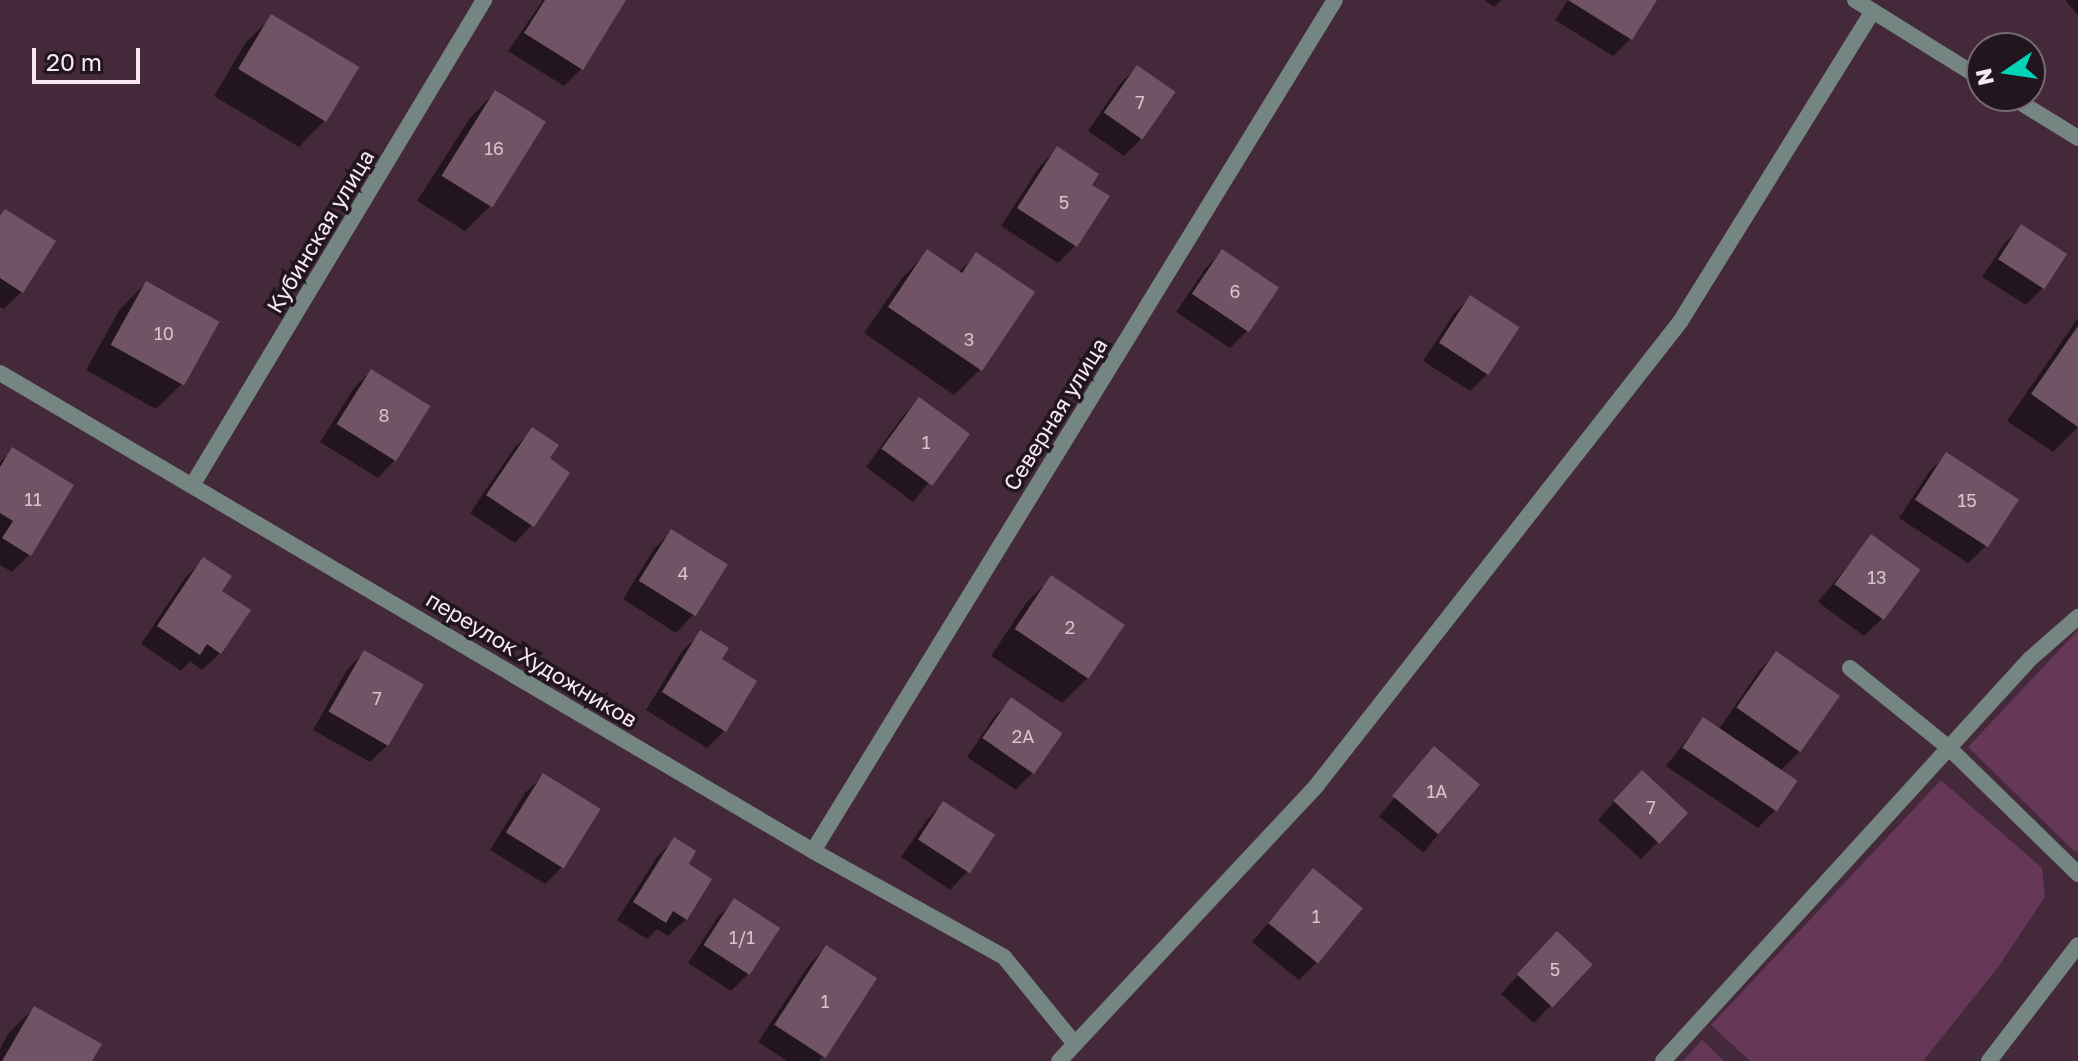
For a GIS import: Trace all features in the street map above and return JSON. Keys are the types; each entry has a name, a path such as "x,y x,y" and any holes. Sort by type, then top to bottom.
{"street":[{"name":"Кубинская улица","path":"193,484 484,0"},
{"name":"Северная улица","path":"813,851 1335,0"},
{"path":"1855,0 1966,69"},
{"path":"1059,1061 1317,785 1680,322 1873,11"},
{"path":"2036,112 2078,138"},
{"name":"переулок Художников","path":"0,373 813,851 1004,957 1075,1044"},
{"path":"1663,1061 2030,659 2078,617"},
{"path":"1850,668 1948,747 2078,874"},
{"path":"1989,1061 2078,945"}],"shaded area":[{"path":"2078,630 2078,850 2076,853 1968,747"},
{"path":"1941,780 2042,868 2045,897 1999,966 1923,1061 1750,1061 1711,1025"},
{"path":"1702,1040 1724,1061 1683,1061"}],"building":[{"path":"545,0 626,0 583,70 524,33"},
{"path":"1568,0 1657,0 1632,40"},
{"path":"271,14 359,67 326,122 238,69"},
{"path":"1137,65 1176,92 1142,139 1104,113"},
{"path":"495,90 546,122 492,207 441,176"},
{"path":"1057,146 1099,174 1092,185 1110,196 1077,247 1017,208"},
{"path":"5,209 56,241 23,293 0,278 0,216"},
{"path":"2021,224 2067,254 2044,289 1998,259"},
{"path":"927,249 962,273 976,252 1035,292 982,371 888,307"},
{"path":"1222,249 1279,288 1249,332 1192,294"},
{"path":"146,281 219,322 184,386 111,345"},
{"path":"1470,295 1519,327 1488,375 1439,343"},
{"path":"2078,326 2078,427 2031,394"},
{"path":"371,369 430,406 396,461 337,424"},
{"path":"919,397 970,434 932,486 881,449"},
{"path":"532,427 559,445 550,458 570,473 534,527 486,495"},
{"path":"12,447 74,485 31,556 2,538 13,521 0,513 0,467"},
{"path":"1946,452 2019,499 1988,547 1915,500"},
{"path":"671,529 728,565 695,616 639,581"},
{"path":"1871,534 1920,570 1884,620 1835,584"},
{"path":"203,557 232,576 222,591 251,610 221,654 207,644 200,655 157,626"},
{"path":"1051,575 1125,625 1088,679 1015,629"},
{"path":"700,630 729,648 722,659 757,681 726,732 662,692"},
{"path":"364,650 424,684 388,746 328,711"},
{"path":"1776,651 1840,696 1800,752 1736,708"},
{"path":"1011,697 1063,733 1034,774 982,738"},
{"path":"1703,717 1798,781 1777,811 1682,748"},
{"path":"1434,746 1480,785 1438,834 1392,796"},
{"path":"1642,770 1688,813 1659,844 1613,801"},
{"path":"543,773 601,809 564,868 506,832"},
{"path":"943,801 995,835 970,873 918,840"},
{"path":"674,837 696,851 689,864 712,879 687,920 673,911 666,923 633,902"},
{"path":"1313,868 1363,908 1318,963 1268,923"},
{"path":"734,898 780,928 750,975 704,945"},
{"path":"1557,931 1593,964 1553,1008 1517,974"},
{"path":"826,945 877,978 825,1058 774,1025"},
{"path":"34,1006 102,1044 92,1061 2,1061"}]}
